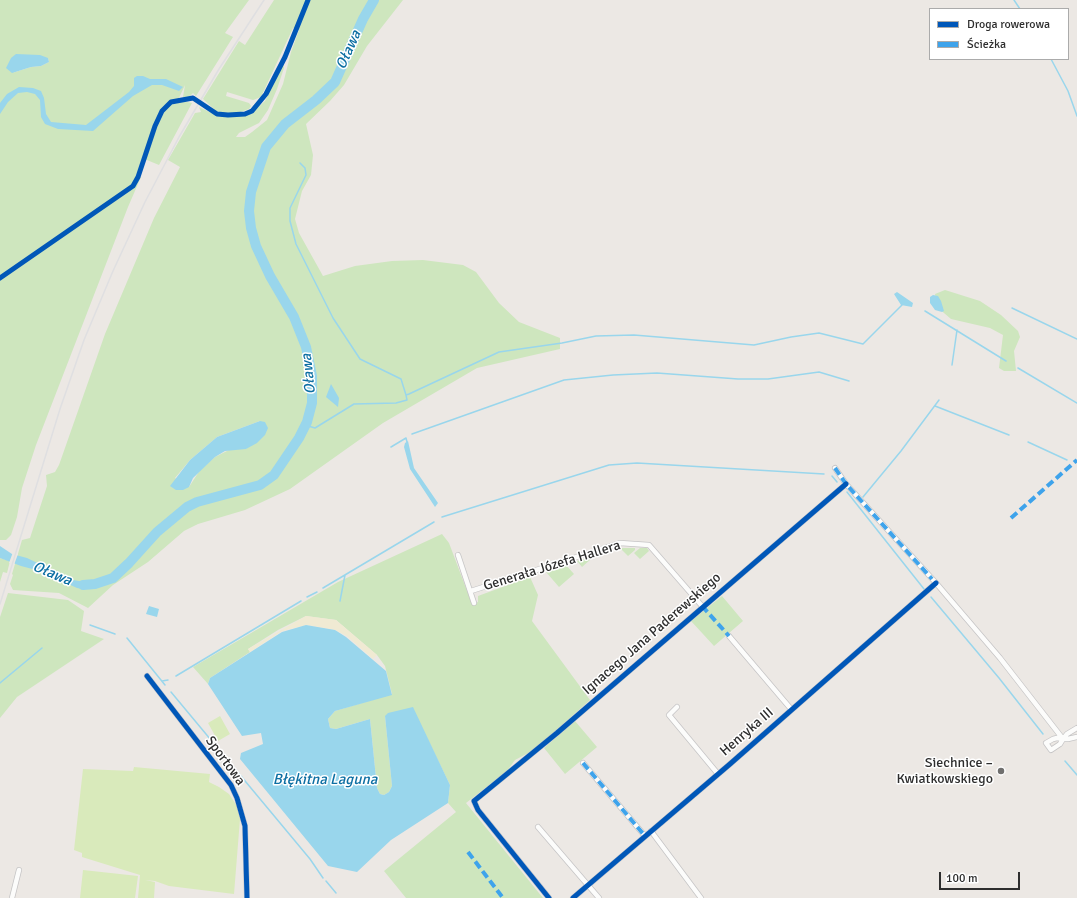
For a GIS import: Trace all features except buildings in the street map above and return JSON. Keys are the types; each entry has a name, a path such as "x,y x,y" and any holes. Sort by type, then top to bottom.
{"street":[{"path":"835,468 846,484 936,583 1000,658 1063,739"},
{"name":"Ignacego Jana Paderewskiego","path":"549,898 478,810 474,801 557,733 702,606 846,484"},
{"name":"Generała Józefa Hallera","path":"471,591 620,543 649,545 702,606"},
{"path":"458,555 474,603"},
{"name":"Henryka III","path":"573,898 718,774 936,583"},
{"path":"729,636 791,709"},
{"name":"Sportowa","path":"147,676 231,785 237,798 245,826 247,898"},
{"path":"677,707 669,715 718,774"},
{"path":"1063,739 1067,734 1077,728"},
{"path":"1063,739 1077,737"},
{"path":"583,763 645,836"},
{"path":"538,827 599,898"},
{"path":"651,831 701,898"},
{"path":"12,898 19,870"}],"green space":[{"path":"0,0 249,0 225,33 233,37 196,96 193,93 189,97 183,97 185,85 178,100 192,103 159,165 142,158 136,176 141,177 36,445 22,488 17,517 11,535 6,540 0,540","holes":["48,58 49,62 41,66 31,67 12,73"]},
{"path":"274,0 403,0 367,46 344,85 306,124 313,155 311,175 302,191 295,219 299,233 323,276 355,266 392,261 423,260 463,265 476,272 499,303 519,322 560,338 560,349 477,368 383,423 290,489 245,510 198,524 184,531 148,562 113,585 88,608 59,593 13,590 10,584 12,574 22,540 30,538 47,486 46,475 55,472 59,465 105,334 154,218 180,167 168,160 195,113 201,112 199,107 220,117 243,116 254,111 265,101 283,63 284,68 268,110 259,123 239,133 236,137 245,137 267,120 283,84 291,52 299,30 293,28 261,97 253,100 227,92 226,96 249,103 251,106 249,109 235,114 226,114 216,111 203,99 239,41 245,45","holes":["260,421 246,449 231,449 215,457 200,470 189,487 175,478 190,460 217,437"]},
{"path":"945,290 980,301 1001,315 1018,331 1020,337 1014,351 1016,371 1004,371 999,368 1003,335 990,328 951,319 937,307 935,294"},
{"path":"442,534 449,543 472,604 478,602 478,596 530,577 538,595 532,621 590,700 534,750 515,760 507,771 466,803 543,898 406,898 384,871 456,812 448,803 450,785 426,736 385,716 392,786 389,792 384,795 380,794 377,788 370,719 336,729 330,728 328,719 335,711 392,694 385,666 377,655 336,620 306,616 278,630 248,649 250,652 210,678 208,684 193,667 338,582"},
{"path":"620,548 635,548 635,550 628,556"},
{"path":"640,548 647,548 649,551 640,559 634,553"},
{"path":"590,557 591,559 582,567 577,561"},
{"path":"0,558 10,561 7,573 3,572 0,582"},
{"path":"566,565 574,574 559,587 546,572"},
{"path":"8,593 68,600 84,611 81,631 104,639 17,697 0,718 0,617"},
{"path":"722,596 743,621 714,646 691,621"},
{"path":"220,716 230,734 218,741 208,723"},
{"path":"575,721 597,747 565,774 544,748"},
{"path":"134,767 210,774 209,782 229,794 237,806 240,819 234,894 169,886 155,881 145,880 155,882 154,898 138,898 140,875 82,857 82,853 74,850 83,769 133,771"},
{"path":"83,870 138,876 135,898 80,898"}],"sand":[{"path":"306,616 336,620 377,655 373,659 347,636 335,630 307,625 282,631 250,652 248,649"}],"water":[{"path":"16,54 40,55 48,58 49,62 41,66 31,67 12,73 6,68 11,58"},
{"path":"137,76 143,76 150,79 166,79 183,87 179,91 162,85 152,85 133,96 93,131 58,129 45,124 41,117 40,100 35,94 27,92 18,93 8,102 0,114 0,103 7,94 19,87 33,88 41,91 44,98 46,114 51,122 86,125 129,92 134,86 134,78"},
{"path":"897,292 913,303 912,307 901,305 894,294"},
{"path":"933,295 938,296 944,311 942,312 935,310 930,303 930,297"},
{"path":"331,384 339,398 338,407 326,397"},
{"path":"260,421 265,422 268,428 265,435 257,443 246,449 225,451 215,457 193,478 189,487 183,490 176,490 170,486 190,460 217,437"},
{"path":"408,441 414,468 438,503 435,507 410,469 404,447 405,443"},
{"path":"0,546 12,554 27,558 73,580 85,582 95,581 95,586 83,589 77,588 40,571 0,558"},
{"path":"149,606 159,609 157,617 146,614"},
{"name":"Błękitna Laguna","path":"306,625 335,630 346,637 386,671 392,695 335,711 328,719 330,728 336,729 370,719 377,788 380,794 384,795 389,792 392,786 385,716 388,713 413,707 450,785 448,803 391,840 357,872 328,866 240,759 241,753 263,744 261,733 242,736 208,684 210,678 282,632"}],"pier":[{"path":"13,552 18,554 14,565 9,563"}],"waterway":[{"name":"Oława","path":"83,585 95,584 113,578 157,532 187,507 197,502 260,485 274,475 299,438 307,422 312,403 312,376 306,347 294,317 270,276 256,246 251,228 249,211 251,192 266,147 285,124 316,100 335,82 363,19 374,0"},
{"path":"1014,0 1019,8"},
{"path":"1052,60 1068,91 1077,116"},
{"path":"300,163 305,168 306,175 290,208 290,221 296,244 333,318 360,359 401,379 406,395"},
{"path":"305,425 315,428 354,404 396,403 407,400 406,395 499,352 562,343 596,336 634,335 754,345 819,333 863,344 902,305"},
{"path":"1012,308 1077,339"},
{"path":"925,311 1006,361"},
{"path":"952,365 957,330"},
{"path":"1018,368 1077,403"},
{"path":"412,434 564,380 613,375 657,373 738,379 768,379 819,372 849,381"},
{"path":"863,497 901,451 939,400"},
{"path":"935,406 1009,435"},
{"path":"391,447 406,438 407,442"},
{"path":"1028,442 1067,460"},
{"path":"442,517 609,465 637,463 824,474"},
{"path":"832,476 837,482"},
{"path":"847,492 924,589"},
{"path":"323,588 434,522"},
{"path":"340,601 345,575"},
{"path":"307,597 317,592"},
{"path":"931,597 999,678 1043,734"},
{"path":"176,676 301,601"},
{"path":"90,625 115,634"},
{"path":"127,638 165,685"},
{"path":"0,683 42,648"},
{"path":"162,681 168,680"},
{"path":"171,692 310,859 323,878"},
{"path":"1065,761 1077,775"},
{"path":"326,881 336,893"}],"railway":[{"path":"0,604 60,409 84,340 113,271 145,202 179,137 219,69 264,0"}],"marked path":[{"path":"1011,518 1077,460"},
{"path":"835,468 846,484 932,579"},
{"path":"702,606 729,636"},
{"path":"583,763 645,836"},
{"path":"468,852 503,898"}],"cycle path":[{"path":"0,278 133,186 138,177 155,126 162,111 171,102 193,98 217,114 245,114 252,111 266,94 285,57 308,0"},
{"path":"549,898 478,810 474,801 557,733 846,484"},
{"path":"573,898 730,764 936,583"},
{"path":"147,676 231,785 237,798 245,826 247,898"}],"place":[{"name":"Siechnice – Kwiatkowskiego","path":"1001,771"}]}
